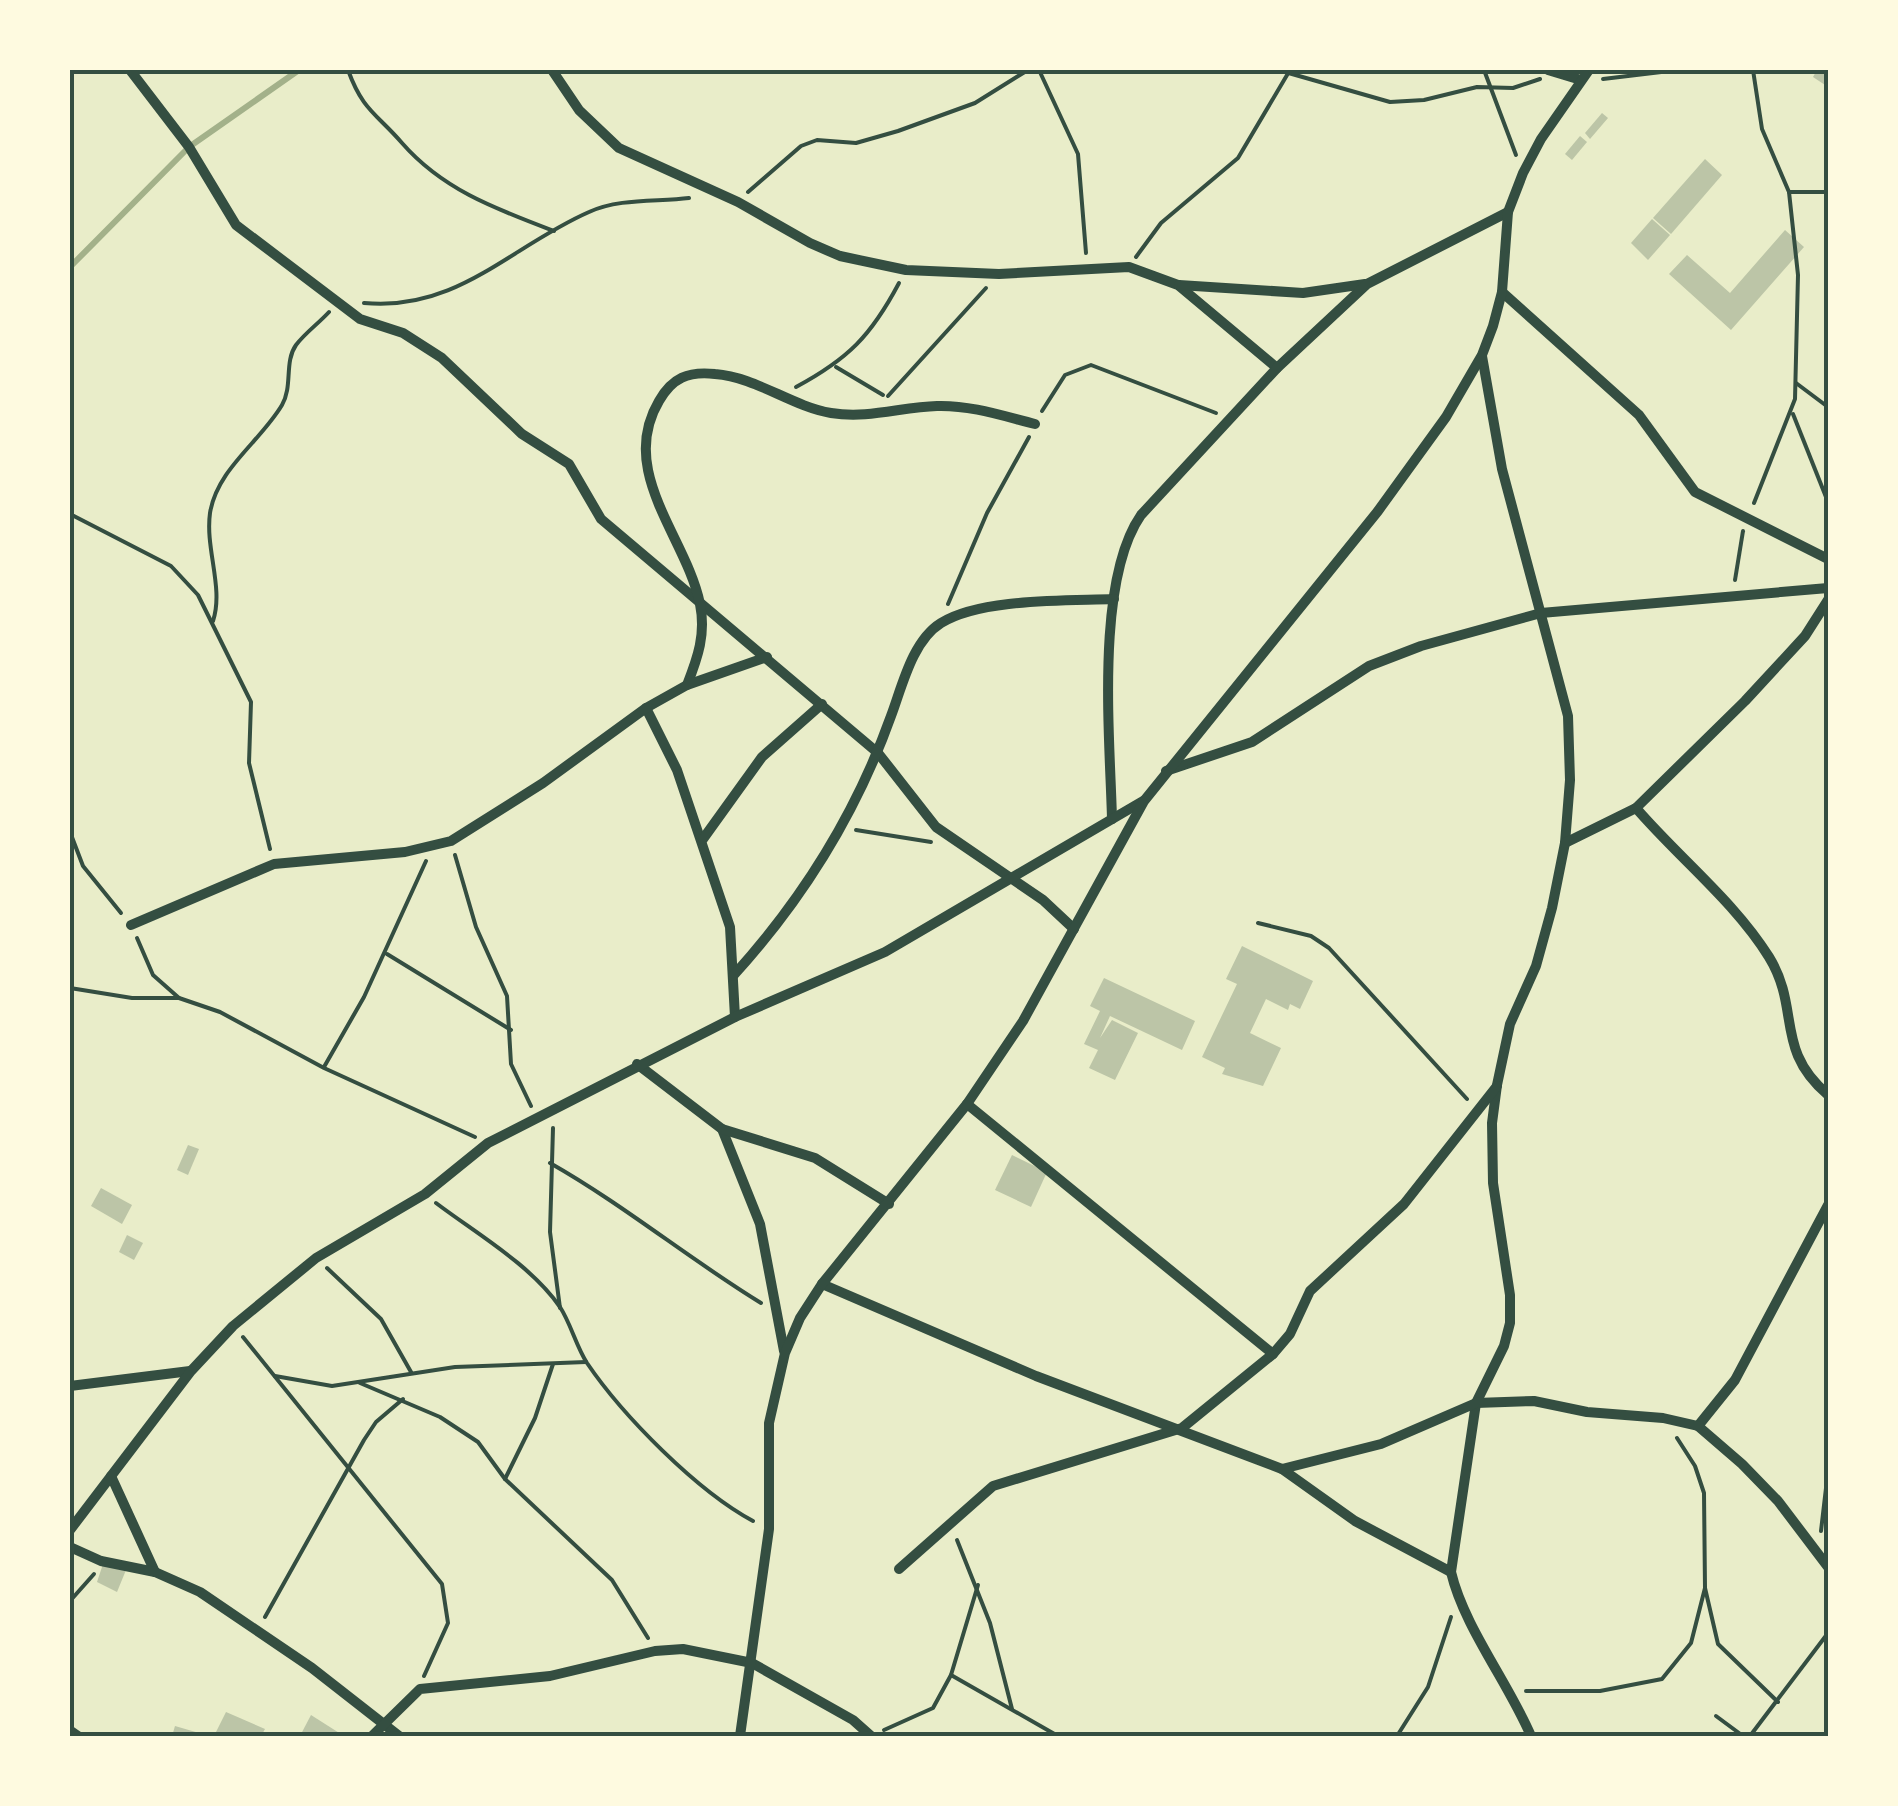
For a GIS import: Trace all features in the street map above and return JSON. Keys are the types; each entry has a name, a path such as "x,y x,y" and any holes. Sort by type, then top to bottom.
{"street":[{"path":"130,70 189,147 236,225 360,319 403,334 442,358 522,434 569,464 601,518 878,753 916,806 960,847 1043,900 1074,929"},
{"path":"552,70 579,110 619,148 722,194 774,225 840,256 906,270 999,274 1128,266 1178,285 1303,293 1367,284"},
{"path":"740,1736 769,1529 769,1423 784,1352 822,1284 967,1104 1023,1021 1144,801 1378,511 1446,418 1482,355 1502,292 1508,212 1523,173 1585,75 1551,72"},
{"path":"1112,820 1114,599 1126,537 1277,368 1367,284 1508,212"},
{"path":"1178,285 1277,368"},
{"path":"1502,292 1639,415 1695,492 1747,522 1828,559"},
{"path":"1482,355 1502,469 1568,716 1565,843 1536,966 1510,1024 1497,1085 1492,1123 1493,1184 1510,1295 1510,1323 1500,1356 1476,1403 1450,1572 1457,1598 1512,1690 1530,1736"},
{"path":"687,685 704,631 700,600 650,479 647,441 655,408 669,384 685,375 717,374 830,412 870,416 957,406 1035,424"},
{"path":"1166,772 1252,742 1369,666 1421,646 1542,613 1828,588"},
{"path":"733,976 813,878 878,753 920,644 940,624 1024,604 1114,599"},
{"path":"1565,843 1636,808 1746,702 1806,636 1828,600"},
{"path":"131,925 274,864 432,847 451,840 543,784 646,708 687,685 767,657"},
{"path":"703,839 762,757 822,704"},
{"path":"646,708 677,770 730,928 735,1017"},
{"path":"70,1530 191,1371 233,1326 316,1258 425,1194 488,1143 637,1064 885,952 1144,801"},
{"path":"1636,808 1762,946 1783,983 1793,1051 1808,1078 1828,1094"},
{"path":"637,1064 722,1129 815,1158 890,1204"},
{"path":"899,1568 950,1527 982,1494 1010,1478 1182,1428 1273,1354 1290,1334 1310,1290 1404,1204 1497,1085"},
{"path":"967,1104 1273,1354"},
{"path":"722,1129 760,1224 784,1352"},
{"path":"1698,1426 1736,1380 1828,1205"},
{"path":"822,1284 1036,1376 1282,1469 1355,1521 1450,1572"},
{"path":"70,1386 191,1371"},
{"path":"1282,1469 1382,1444 1476,1403 1534,1401 1586,1412 1663,1418 1698,1426 1778,1500 1828,1568"},
{"path":"110,1476 155,1572"},
{"path":"70,1547 100,1560 155,1572 200,1592 399,1736"},
{"path":"372,1736 420,1689 550,1676 655,1651 684,1649 752,1663 853,1720 871,1736"}],"path":[{"path":"348,70 369,114 402,142 418,164 510,215 554,231"},
{"path":"738,202 771,168 801,146 817,140 856,142 898,131 975,104 1028,70"},
{"path":"1039,70 1078,154 1086,214 1086,268"},
{"path":"1278,70 1390,102 1424,100 1489,86 1520,86 1551,72"},
{"path":"1484,70 1523,173"},
{"path":"1585,75 1678,70"},
{"path":"1734,595 1738,543 1792,412 1796,383 1798,275 1789,192 1762,129 1752,70"},
{"path":"1128,266 1161,222 1238,158 1289,71"},
{"path":"1789,192 1828,192"},
{"path":"213,621 218,607 209,527 220,482 280,408 290,387 295,347 340,301 411,304 495,269 554,231 611,204 722,194"},
{"path":"780,395 834,366 876,323 906,270"},
{"path":"887,398 999,274"},
{"path":"940,624 962,566 1035,424 1065,375 1091,365 1230,419"},
{"path":"834,366 887,398 902,412"},
{"path":"1796,383 1828,407"},
{"path":"1792,412 1828,502"},
{"path":"70,514 171,566 190,585 213,621 251,702 249,762 274,864"},
{"path":"841,827 960,847"},
{"path":"451,840 476,927 506,996 511,1064 538,1117"},
{"path":"324,1068 385,953 432,847"},
{"path":"1258,923 1311,936 1329,948 1442,1067 1476,1110"},
{"path":"385,953 511,1030"},
{"path":"70,988 132,998 179,998 220,1012 324,1068 488,1143"},
{"path":"555,1108 550,1232 560,1308"},
{"path":"550,1163 608,1196 705,1269 778,1314"},
{"path":"425,1194 536,1281 560,1308 586,1362 704,1491 769,1529"},
{"path":"316,1258 381,1319 410,1372"},
{"path":"233,1326 442,1584 448,1623 430,1657 420,1689"},
{"path":"275,1376 332,1386 410,1372 586,1362"},
{"path":"505,1480 535,1418 554,1363"},
{"path":"360,1383 403,1399 478,1442 505,1480 612,1580 655,1651"},
{"path":"257,1632 376,1422 403,1399"},
{"path":"1663,1418 1701,1479 1705,1588 1720,1649 1778,1702"},
{"path":"1818,1550 1828,1471"},
{"path":"950,1527 978,1585 1012,1709"},
{"path":"70,1601 89,1584 100,1560"},
{"path":"871,1736 923,1716 933,1708 951,1675 978,1585"},
{"path":"1512,1690 1600,1691 1662,1679 1691,1643 1705,1588"},
{"path":"1397,1736 1428,1687 1457,1598"},
{"path":"1750,1736 1828,1633"},
{"path":"951,1675 1058,1736"},
{"path":"1716,1716 1742,1736"},
{"path":"70,1727 82,1736"}],"building":[{"path":"1817,70 1828,70 1828,87 1813,77"},
{"path":"1602,113 1608,118 1590,139 1585,133"},
{"path":"1580,136 1587,142 1572,160 1565,154"},
{"path":"1705,159 1722,175 1671,234 1653,218"},
{"path":"1652,219 1670,235 1648,260 1631,243"},
{"path":"1785,230 1804,247 1731,330 1669,274 1687,255 1730,293"},
{"path":"1242,946 1313,981 1300,1009 1290,1004 1288,1010 1266,999 1250,1033 1281,1048 1263,1086 1222,1074 1225,1068 1202,1057 1237,984 1226,979"},
{"path":"1104,978 1195,1021 1182,1050 1110,1016 1100,1038 1112,1020 1138,1033 1115,1080 1089,1068 1098,1050 1084,1044 1100,1011 1090,1006"},
{"path":"188,1145 199,1149 188,1175 177,1170"},
{"path":"1012,1155 1047,1172 1031,1207 995,1190"},
{"path":"101,1188 132,1205 122,1224 91,1206"},
{"path":"127,1235 143,1243 134,1260 119,1252"},
{"path":"104,1561 126,1570 117,1592 97,1582"},
{"path":"226,1712 265,1729 261,1736 214,1736"},
{"path":"311,1715 344,1736 300,1736"},
{"path":"175,1726 206,1735 206,1736 172,1736"}],"waterway":[{"path":"70,267 189,147 299,70"}]}
